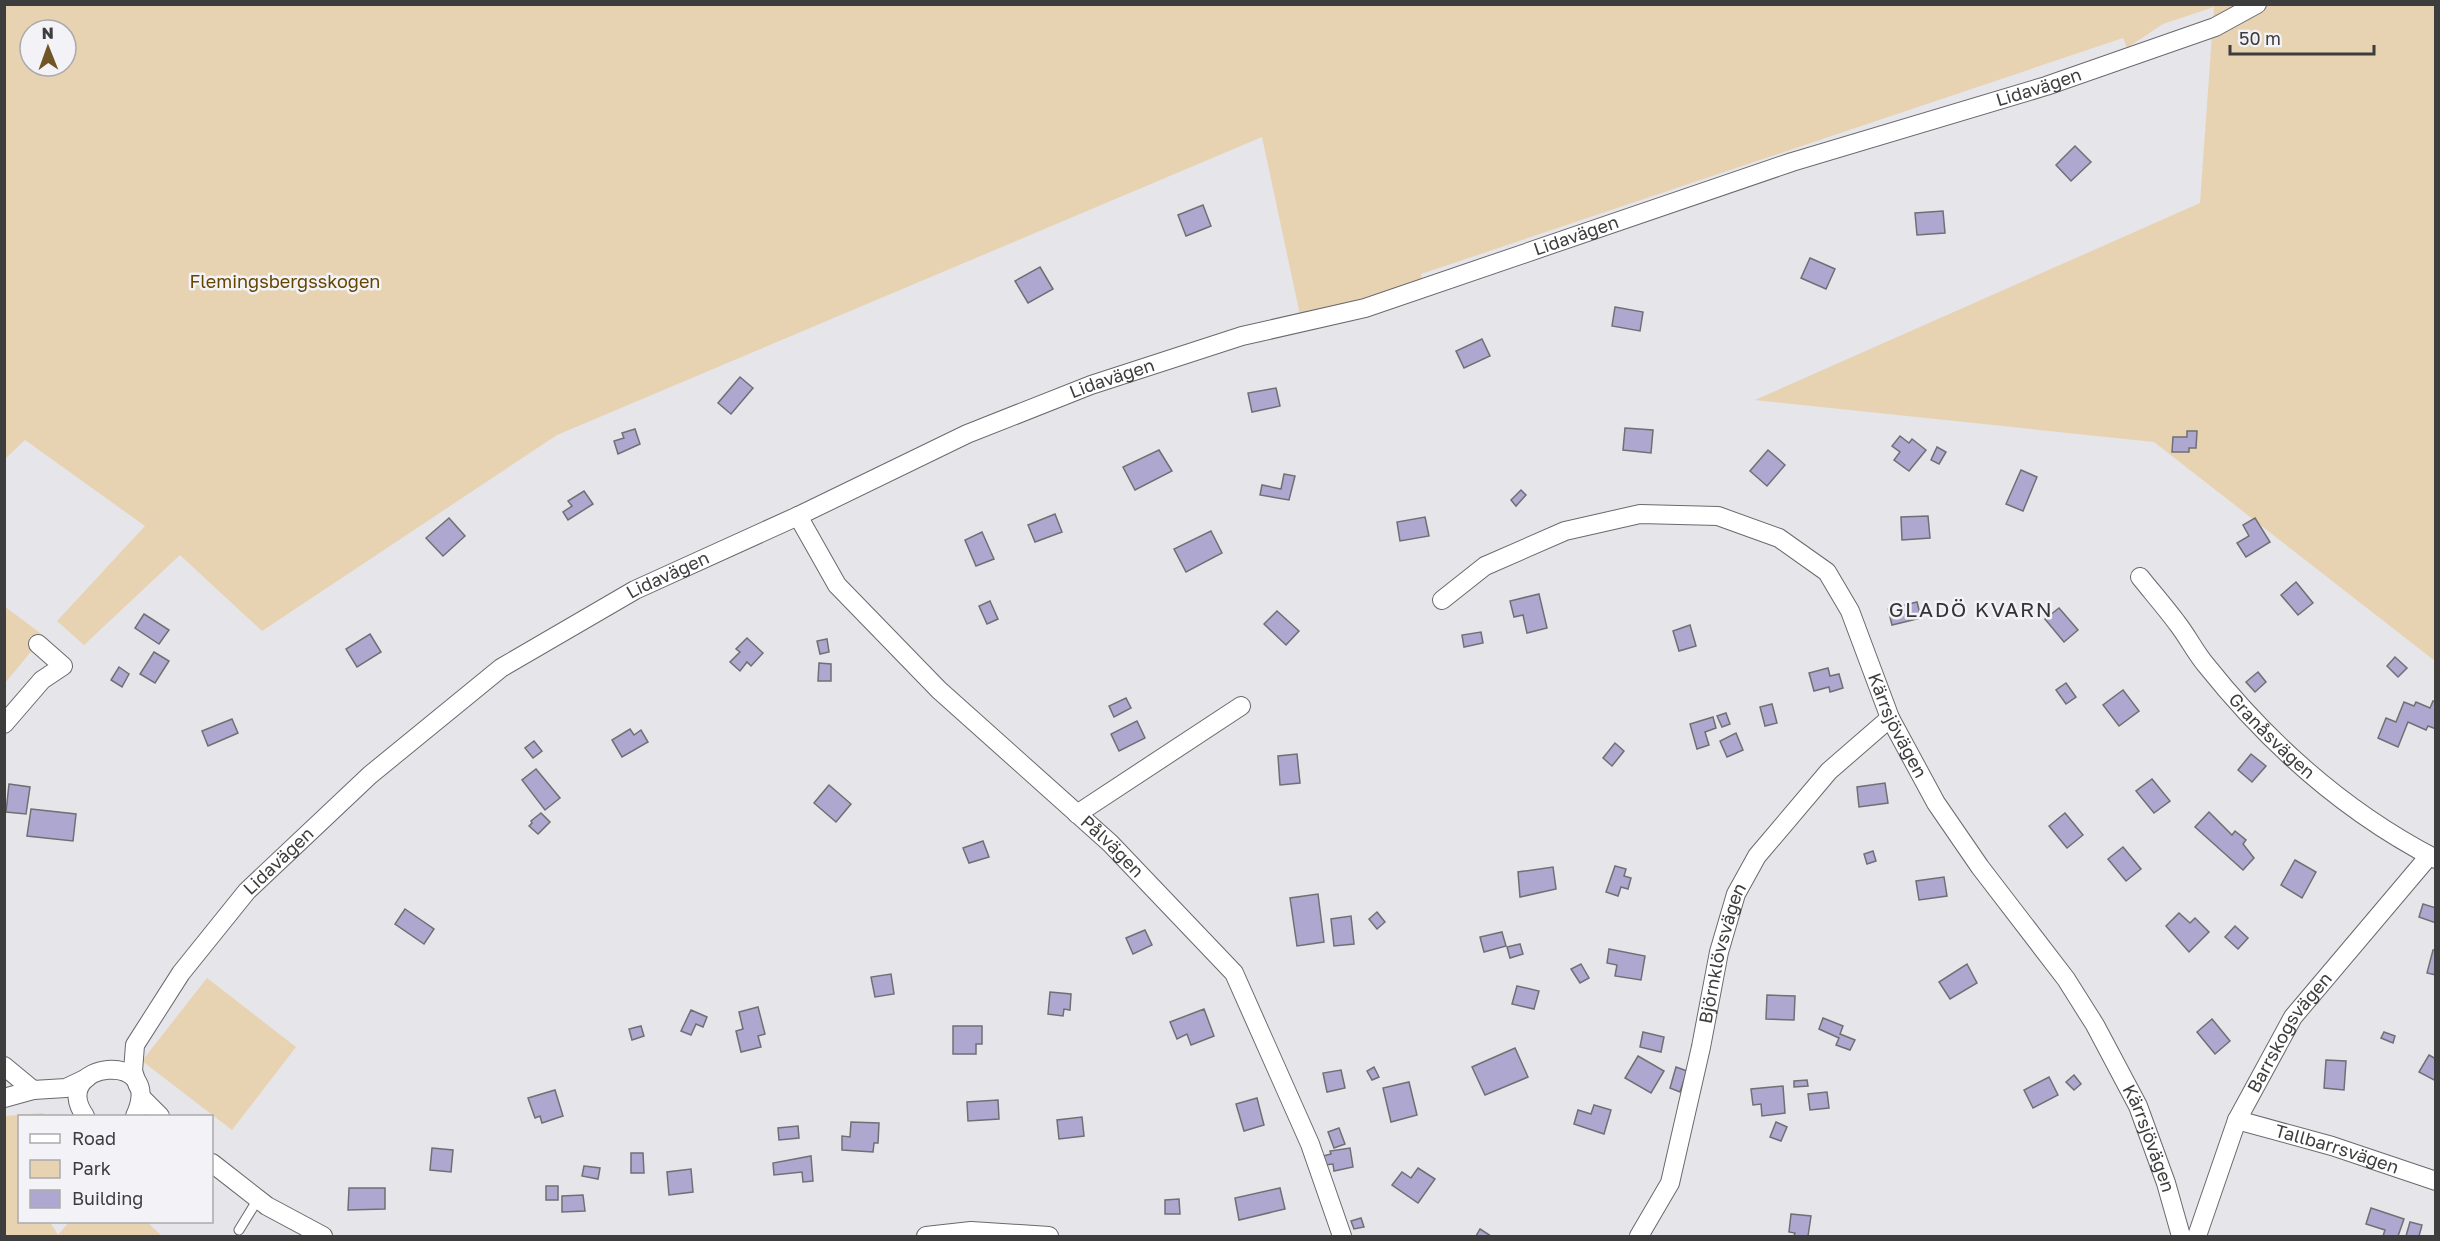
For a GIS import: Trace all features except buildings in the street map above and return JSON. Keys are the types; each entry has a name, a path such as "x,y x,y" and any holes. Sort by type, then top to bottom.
{"street":[{"name":"Lidavägen","path":"4,1098 41,1090 66,1088 103,1069 135,1045 181,973 247,891 370,775 501,668 635,590 798,516 967,434 1091,385 1242,336 1365,308 1792,162 2046,86 2215,27 2257,4"},
{"name":"Kärrsjövägen","path":"1442,600 1485,566 1565,531 1640,514 1718,516 1779,537 1827,572 1850,611 1890,718 1936,802 1980,867 2066,979 2095,1025 2138,1106 2166,1183 2181,1236"},
{"name":"Pålvägen","path":"798,516 837,585 939,690 1110,843 1234,973 1310,1144 1342,1236"},
{"name":"Granåsvägen","path":"2140,577 2178,624 2205,664 2256,723 2329,792 2431,857"},
{"path":"4,724 42,680 63,666 38,644"},
{"path":"1077,814 1241,706"},
{"name":"Björnklövsvägen","path":"1639,1236 1670,1183 1701,1047 1719,952 1736,894 1757,855 1829,771 1890,718"},
{"name":"Barrskogsvägen","path":"2197,1236 2237,1120 2293,1017 2424,862 2431,857"},
{"path":"135,1045 133,1071 139,1091 135,1115"},
{"path":"4,1066 41,1090 67,1095 82,1111"},
{"path":"103,1069 124,1071 159,1115"},
{"path":"82,1111 79,1095 87,1078"},
{"name":"Tallbarrsvägen","path":"2237,1120 2332,1146 2436,1181"},
{"path":"213,1164 258,1199 323,1236"},
{"path":"926,1236 972,1231 1049,1236"}],"lane":[{"path":"238,1230 258,1199"}],"green space":[{"name":"Flemingsbergsskogen","path":"5,5 2435,5 2435,661 2154,442 1755,400 2200,203 2214,7 2163,24 2127,48 2123,38 1421,274 1423,287 1300,315 1262,137 557,435 262,631 180,555 84,645 57,621 145,526 25,440 5,459"},
{"path":"4,606 44,636 5,683 4,683"},
{"path":"207,978 296,1047 232,1130 142,1061"},
{"path":"43,1113 46,1115 18,1115 18,1223 51,1223 58,1235 68,1223 148,1223 162,1236 5,1236 5,1116"}],"district":[{"name":"GLADÖ KVARN","path":"1971,610"}]}
